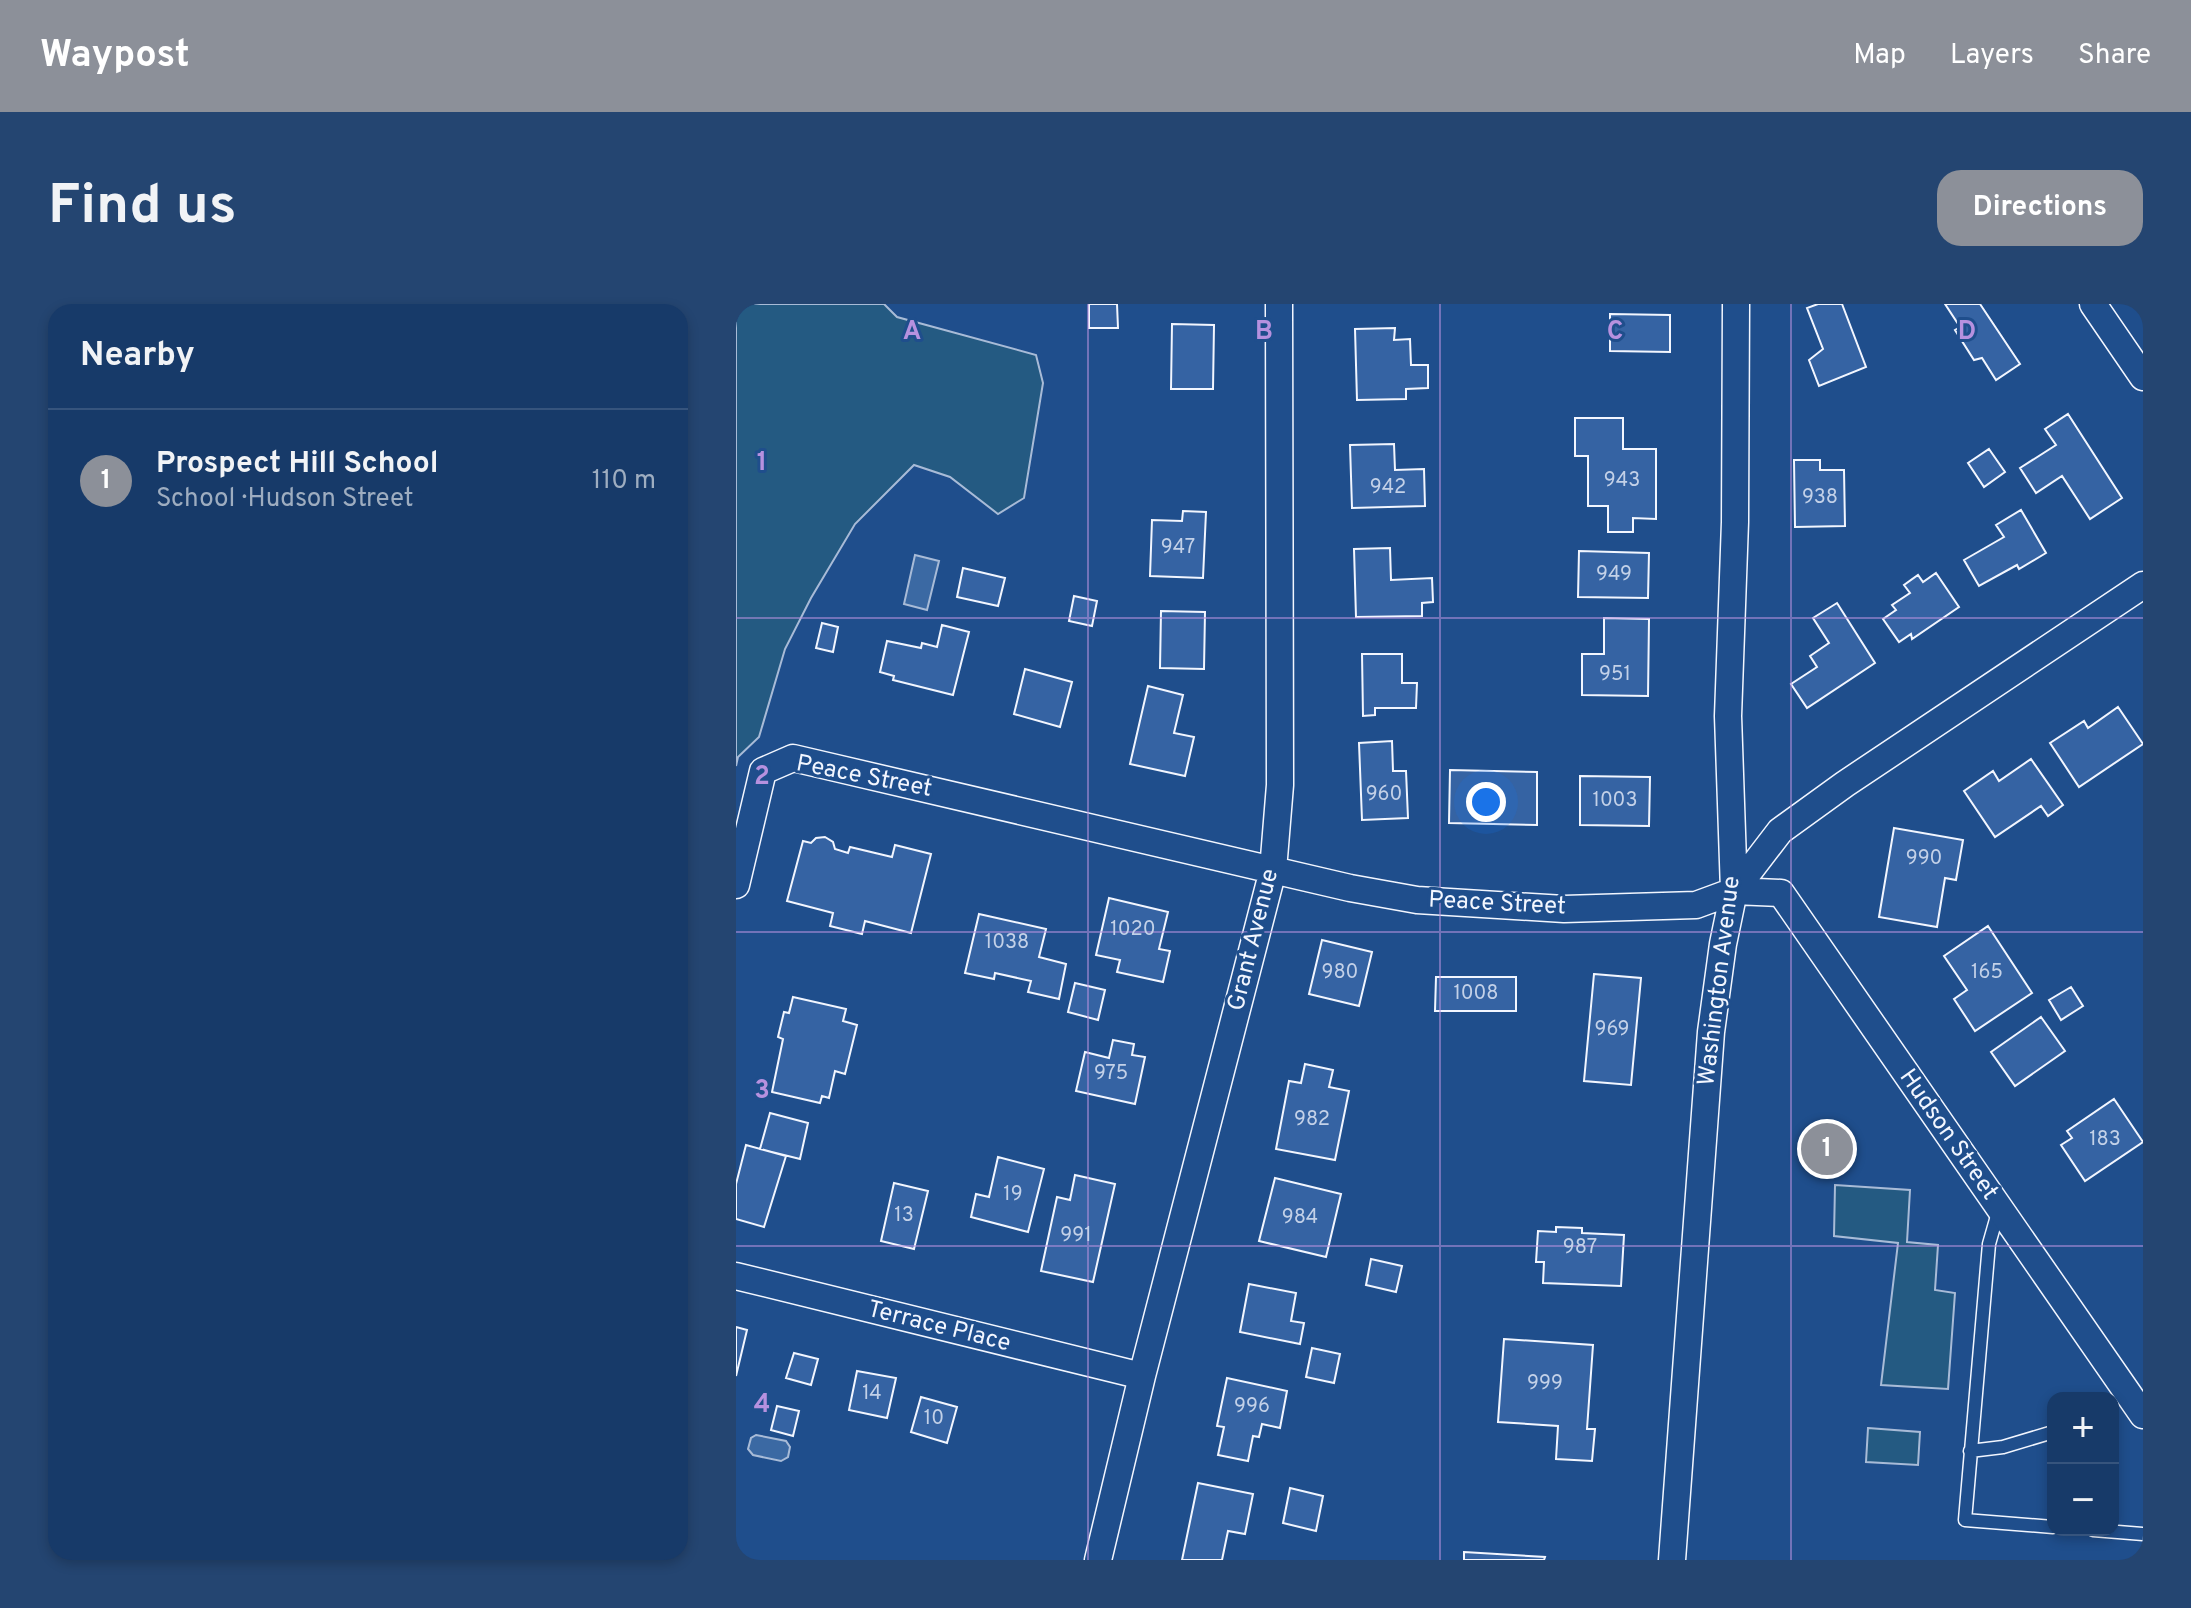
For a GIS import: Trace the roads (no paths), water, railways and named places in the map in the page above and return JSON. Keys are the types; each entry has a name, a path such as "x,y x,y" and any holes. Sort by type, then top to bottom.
{"street":[{"name":"Grant Avenue","path":"1098,1560 1142,1376 1273,870 1280,785 1279,304"},
{"name":"Washington Avenue","path":"1672,1560 1711,1032 1734,891 1728,716 1735,522 1736,304"},
{"path":"2093,304 2143,377"},
{"path":"1734,891 1780,831 1858,775 2143,585"},
{"name":"Peace Street","path":"736,885 763,771 793,758 1350,888 1417,900 1551,908 1696,905 1734,891"},
{"name":"Hudson Street","path":"1734,891 1781,893 2132,1405"},
{"name":"Terrace Place","path":"736,1276 1142,1376"}],"lane":[{"path":"1999,1209 1989,1244 1965,1520 2047,1527"},
{"path":"1970,1451 2003,1447 2047,1434"},
{"path":"2119,1532 2143,1534"}],"place":[{"name":"Prospect Hill School","path":"1827,1149"}]}
